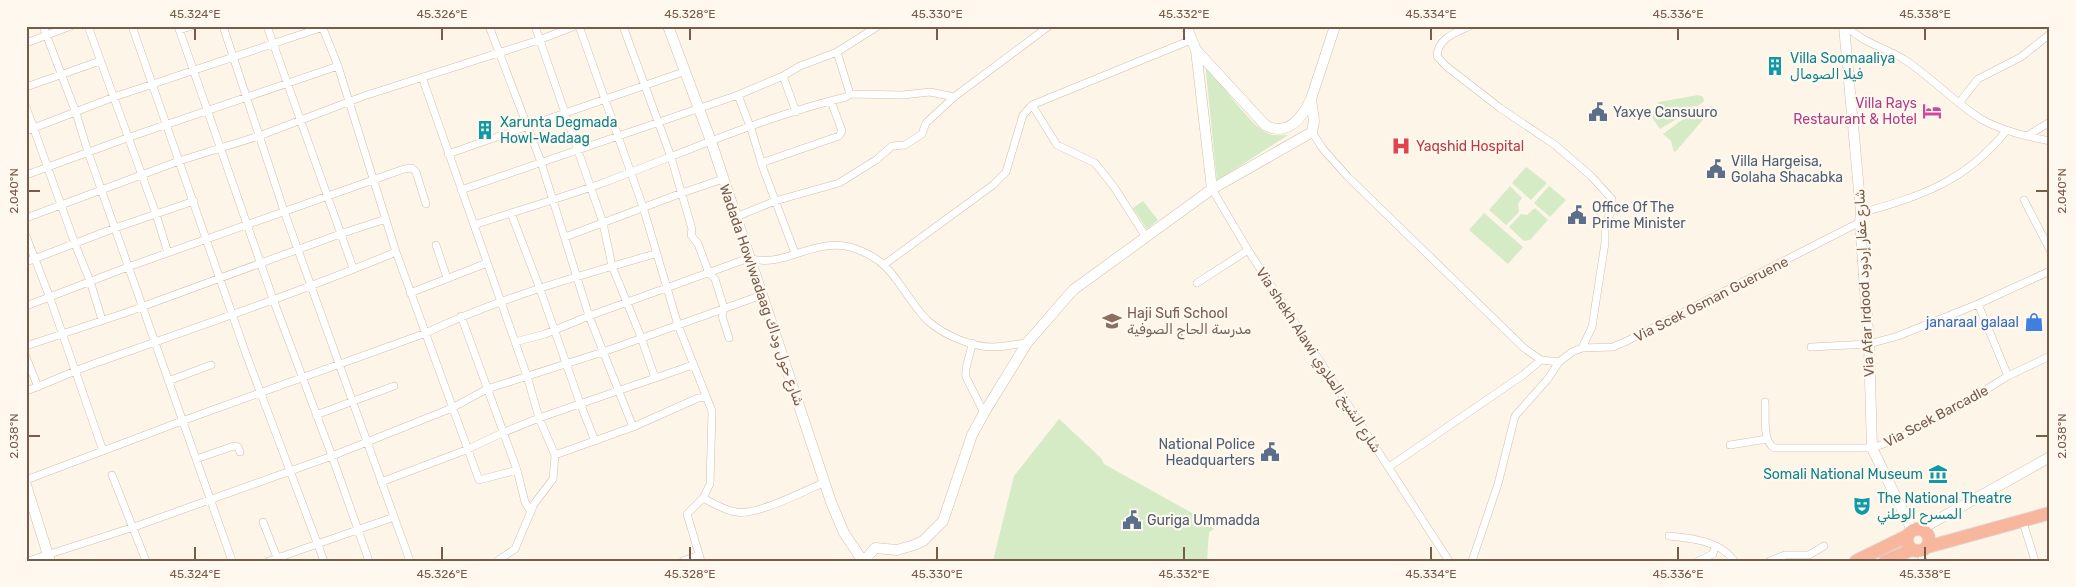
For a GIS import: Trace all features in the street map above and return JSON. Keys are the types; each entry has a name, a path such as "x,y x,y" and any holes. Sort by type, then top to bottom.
{"highway":[{"path":"1884,561 2050,513"},
{"path":"1913,532 1907,544 1920,552"},
{"path":"1856,561 1913,532 1929,537 1920,552"}],"street":[{"path":"43,26 76,113 128,267 232,561"},
{"path":"26,43 71,26"},
{"path":"88,26 156,214 168,254"},
{"path":"132,26 194,201 232,316 324,561"},
{"path":"192,26 179,28 192,70 222,148 273,299 369,561"},
{"path":"223,26 284,211 410,561"},
{"path":"267,26 353,268"},
{"path":"489,26 541,162 589,316 633,427"},
{"path":"535,26 603,223 612,266 641,337 655,378"},
{"path":"26,218 179,161 260,136 364,96 577,26 619,136 643,207 655,254 678,325 712,411 710,484 703,498 687,514 700,558 683,561"},
{"path":"623,26 671,157 692,229 691,235 698,244 709,274 715,279 724,308 722,316 730,338"},
{"name":"Wadada Howlwadaag شارع حول وداك","path":"668,26 711,141 722,179 839,522 864,561"},
{"path":"461,190 738,96 784,76 800,66 837,52 878,26"},
{"path":"736,217 775,201 839,183 858,172 892,146 905,146 922,134 926,123 954,97 1049,26"},
{"path":"1186,26 1196,50 1266,126 1274,130 1284,130 1294,124 1304,114 1311,99 1335,26"},
{"path":"1470,26 1443,40 1437,49 1437,56 1446,66 1500,108 1555,145 1591,176 1612,199 1612,209 1605,225 1605,243 1592,327 1582,348"},
{"path":"1845,26 1856,37 1894,53 1908,62 1959,104 1981,119 2006,131 2050,141"},
{"name":"Via Afar Irdood شارع عفار إردود","path":"1845,26 1869,344 1872,448 1913,532"},
{"path":"30,130 114,97 323,27 338,66 410,293 426,333 466,450 479,480 517,470"},
{"path":"1959,104 1978,79 2022,57 2050,34"},
{"path":"885,264 993,185 1006,172 1021,120 1025,111 1032,105 1191,40"},
{"path":"1196,50 1212,189"},
{"path":"837,52 850,94"},
{"path":"26,87 100,61"},
{"path":"26,175 167,124 338,66"},
{"path":"448,154 604,98 686,71"},
{"path":"784,76 796,112"},
{"path":"422,77 540,418 555,455 553,480 534,504 515,549 497,561"},
{"path":"474,225 553,200 750,127 846,97 850,94 903,95 930,92 954,97"},
{"path":"738,96 795,253"},
{"path":"1311,99 1314,121 1312,132 1329,156 1392,222 1524,348 1541,360 1559,362 1547,380 1515,416 1498,484 1472,561"},
{"path":"761,162 839,136 842,131 831,101"},
{"path":"1032,105 1057,146 1095,163 1146,237"},
{"path":"26,107 30,130 47,167 90,282 102,320"},
{"path":"2027,136 2050,122"},
{"name":"Via Scek Osman Gueruene","path":"1559,362 1572,352 1582,348 1613,346 1629,340 1860,217 1936,189 1972,165 2006,131"},
{"path":"864,561 874,548 897,550 923,541 943,521 972,435 984,413 1027,343 1073,290 1212,189 1312,132"},
{"path":"26,306 128,267 404,169 412,168 416,172 426,204"},
{"path":"565,237 682,192 722,179"},
{"name":"Via shekh Alawi شارع الشيخ العلاوي","path":"1212,189 1248,250 1449,561"},
{"path":"2024,200 2050,250"},
{"path":"26,262 115,228 194,201"},
{"path":"511,213 595,441"},
{"path":"26,346 386,219"},
{"path":"26,236 63,334 103,451"},
{"path":"515,342 545,334 626,302 709,274 749,258 760,262 824,245 843,244 867,253 885,264 928,321 945,332 972,344 992,347 1027,343"},
{"path":"436,245 447,278"},
{"path":"1198,283 1248,250"},
{"path":"26,391 92,364 311,287 353,268 396,252"},
{"path":"26,480 182,421 426,333 461,316 577,277 655,254"},
{"path":"410,293 487,263"},
{"path":"1811,347 1869,344 1898,336 1978,304 2050,271"},
{"path":"28,561 48,557 332,456 452,408 487,389 566,362 603,352 762,295"},
{"path":"1978,304 2008,376"},
{"path":"461,316 517,470 525,502 531,512"},
{"path":"972,344 970,358 965,371 966,377 984,413"},
{"name":"Via Scek Barcadle","path":"1767,439 1769,445 1774,448 1872,448 1895,440 1954,409 2008,376 2050,356"},
{"path":"26,357 38,387"},
{"path":"1389,467 1523,375 1541,360"},
{"path":"168,381 211,365"},
{"path":"381,482 466,450 540,418 571,409 580,403 693,365"},
{"path":"316,415 394,386"},
{"path":"555,455 633,427 698,398 706,397"},
{"path":"1730,445 1767,439 1765,402"},
{"path":"196,459 234,446 238,447 240,452"},
{"path":"1913,532 2050,457"},
{"path":"112,475 146,561"},
{"path":"703,498 725,509 737,513 746,513 825,482"},
{"path":"26,486 48,557"},
{"path":"270,561 394,516"},
{"path":"262,522 278,559"},
{"path":"2023,522 2035,561"},
{"path":"1669,536 1698,539 1730,555 1734,561"},
{"path":"1698,561 1713,554 1715,546"},
{"path":"1770,561 1785,555 1809,555 1824,546"}],"green space":[{"path":"1205,62 1244,113 1262,130 1269,134 1288,135 1217,181"},
{"path":"1698,95 1703,97 1704,101 1698,106 1692,106 1685,114 1660,129 1653,119 1652,113 1659,102"},
{"path":"1712,106 1713,108 1674,152 1671,141 1663,134 1686,117"},
{"path":"1526,167 1547,183 1531,200 1512,183"},
{"path":"1510,186 1522,198 1518,204 1519,212 1506,225 1489,210"},
{"path":"1549,186 1566,200 1550,217 1534,203"},
{"path":"1143,201 1158,220 1147,229 1133,208"},
{"path":"1535,208 1548,220 1530,240 1524,241 1509,227 1521,214 1527,215"},
{"path":"1484,213 1523,247 1508,264 1469,230"},
{"path":"1059,419 1101,458 1104,464 1192,513 1214,529 1209,532 1207,561 993,561 1014,476"}],"place":[{"name":"Villa Soomaaliya فيلا الصومال","path":"1775,66"},
{"name":"Villa Rays Restaurant & Hotel","path":"1932,111"},
{"name":"Yaxye Cansuuro","path":"1598,112"},
{"name":"Xarunta Degmada Howl-Wadaag","path":"485,130"},
{"name":"Yaqshid Hospital","path":"1401,146"},
{"name":"Villa Hargeisa, Golaha Shacabka","path":"1716,169"},
{"name":"Office Of The Prime Minister","path":"1577,215"},
{"name":"Haji Sufi School مدرسة الحاج الصوفية","path":"1112,321"},
{"name":"janaraal galaal","path":"2034,322"},
{"name":"National Police Headquarters","path":"1270,452"},
{"name":"Somali National Museum","path":"1938,474"},
{"name":"The National Theatre المسرح الوطني","path":"1862,506"},
{"name":"Guriga Ummadda","path":"1132,520"}]}
